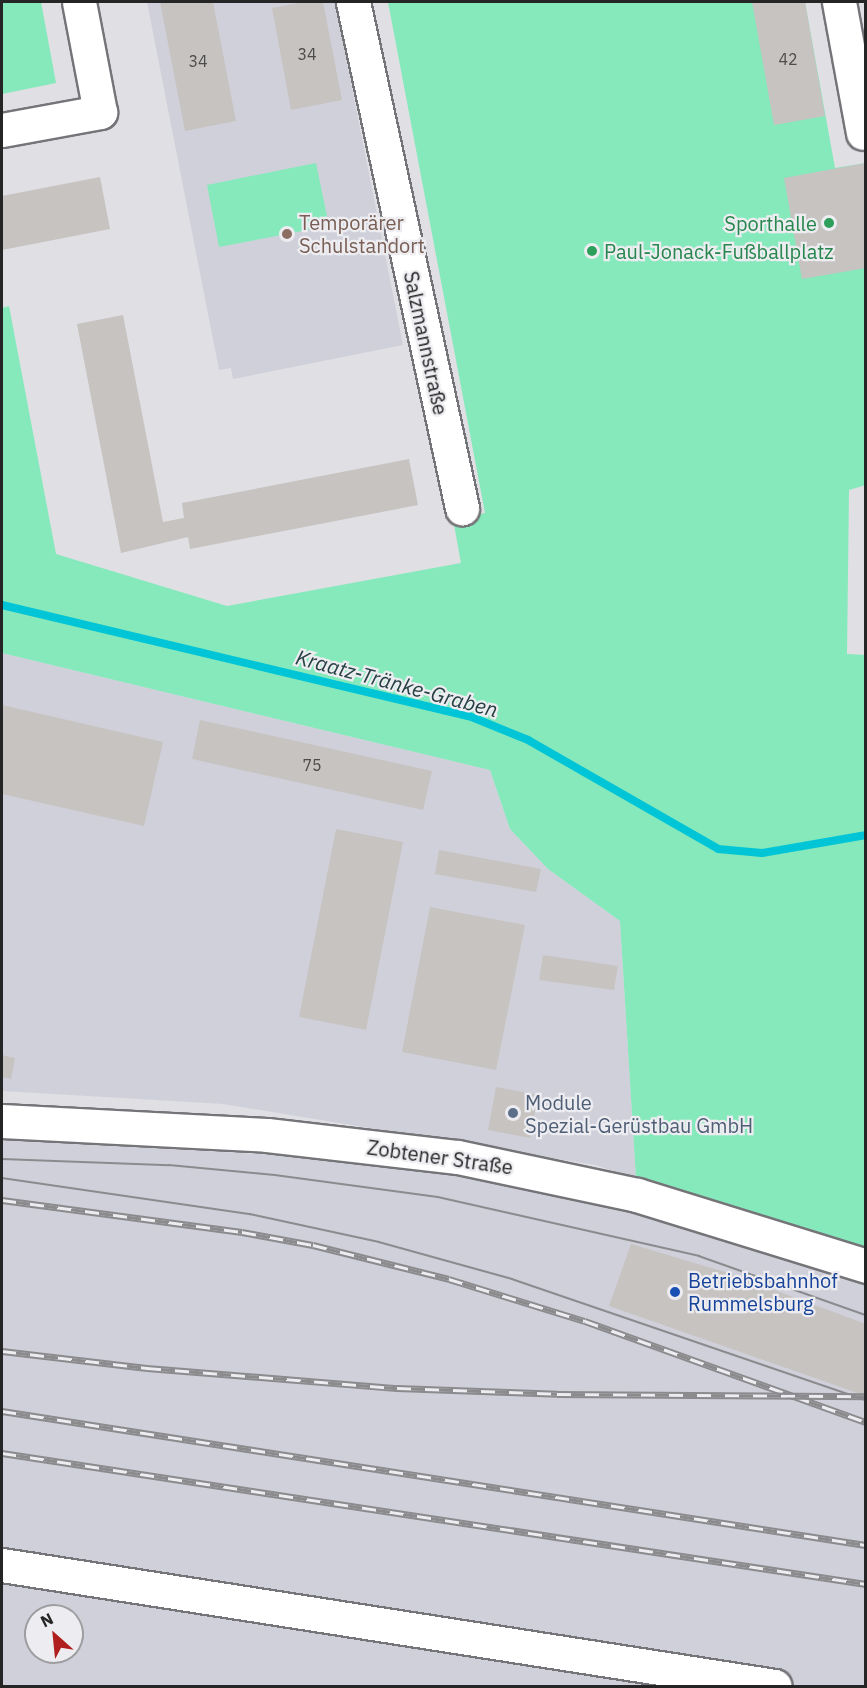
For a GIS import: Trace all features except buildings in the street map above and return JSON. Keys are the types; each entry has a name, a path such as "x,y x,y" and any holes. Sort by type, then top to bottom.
{"street":[{"path":"2,130 100,111 79,2"},
{"name":"Salzmannstraße","path":"353,2 462,508"},
{"path":"839,2 863,133"},
{"name":"Zobtener Straße","path":"2,1121 267,1135 458,1157 637,1195 866,1266"},
{"path":"2,1564 775,1686"}],"shaded area":[{"name":"Temporärer Schulstandort","path":"147,2 335,2 403,345 233,379 231,368 219,370"},
{"path":"2,653 490,770 510,829 548,869 620,921 636,1178 595,1165 223,1104 2,1091"},
{"path":"2,1139 325,1158 434,1171 604,1205 865,1279 865,1686 2,1686"}],"green space":[{"path":"2,2 41,2 56,83 2,94"},
{"path":"388,2 805,2 835,168 866,163 866,485 849,490 847,654 866,655 865,1255 636,1178 620,921 548,869 510,829 490,770 2,653 2,308 9,306 56,554 227,606 461,563 453,519 485,513"},
{"path":"316,163 329,226 219,247 207,185"}],"waterway":[{"name":"Kraatz-Tränke-Graben","path":"2,605 469,716 528,740 718,849 762,853 866,835"}],"tram line":[{"path":"2,1159 169,1165 275,1175 438,1197 699,1256 866,1315"},
{"path":"2,1178 250,1214 379,1242 512,1279 866,1400"}],"railway":[{"path":"2,1200 242,1232 313,1245 449,1279 585,1321 866,1422"},
{"path":"2,1351 147,1368 397,1388 557,1394 866,1396"},
{"path":"2,1411 866,1545"},
{"path":"2,1453 866,1584"}],"place":[{"name":"Sporthalle","path":"829,223"},
{"name":"Temporärer Schulstandort","path":"287,234"},
{"name":"Paul-Jonack-Fußballplatz","path":"592,251"},
{"name":"Module Spezial-Gerüstbau GmbH","path":"513,1113"},
{"name":"Betriebsbahnhof Rummelsburg","path":"675,1292"}]}
